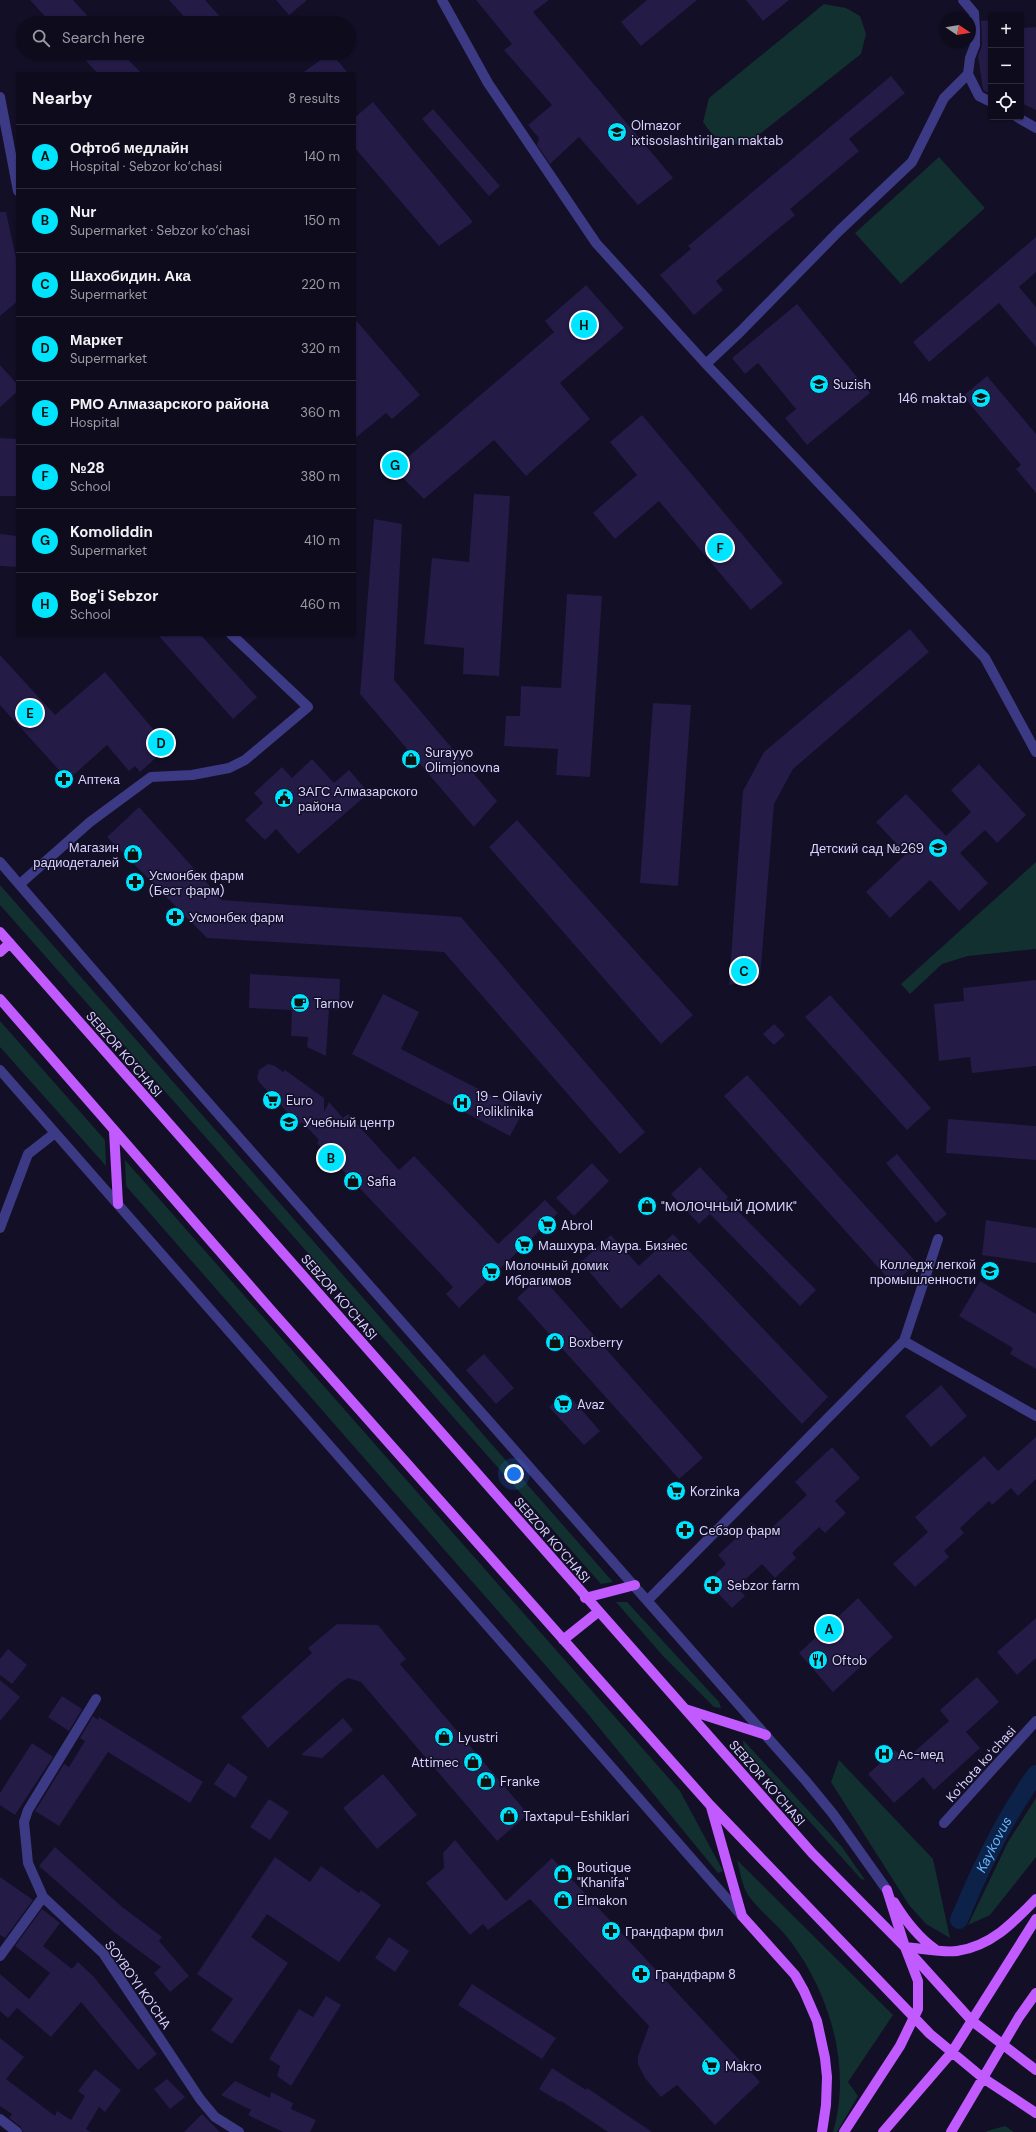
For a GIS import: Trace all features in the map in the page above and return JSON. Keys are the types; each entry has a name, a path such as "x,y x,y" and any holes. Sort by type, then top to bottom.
{"main road":[{"name":"SEBZOR KO‘CHASI","path":"0,932 585,1598 812,1853 905,1947 972,2021 1036,2070"},
{"path":"0,952 10,943"},
{"path":"0,999 563,1640 710,1805 915,2018 952,2052 984,2078 1036,2113"},
{"path":"114,1130 118,1204"},
{"path":"585,1598 635,1585"},
{"path":"563,1640 598,1612"},
{"path":"683,1708 766,1735"},
{"path":"710,1805 742,1916 794,1975 812,2008 822,2040 827,2077 826,2106 822,2132"},
{"path":"844,2132 900,2046 915,2018 919,2000 918,1981 905,1947 887,1890"},
{"path":"887,1890 911,1927 927,1944 935,1949"},
{"path":"905,1947 957,1951 989,1941 1003,1932 1036,1900"},
{"path":"883,2132 952,2052 1036,1919"},
{"path":"951,2132 1036,1993"}],"street":[{"path":"442,0 488,83 596,243 706,364 986,658 1036,752"},
{"path":"963,0 974,13 975,45 970,58 968,74 979,96 988,100"},
{"path":"706,364 740,332 839,231 912,162 944,98 968,74"},
{"path":"0,97 16,181"},
{"path":"1022,120 1036,128"},
{"path":"20,884 90,822 151,777 192,775 229,768 245,760 308,707 233,636"},
{"path":"0,862 183,1074 766,1735 833,1814 887,1890"},
{"path":"0,1070 742,1916"},
{"path":"0,1228 28,1154 55,1132"},
{"path":"648,1600 904,1341 938,1239"},
{"path":"904,1341 1036,1416"},
{"name":"SOYBO'YI KO'CHA","path":"96,1699 28,1810 24,1822 28,1864 43,1897 103,1953 200,2099 215,2117 239,2132"},
{"name":"Koʻhota koʻchasi","path":"944,1823 1036,1721"},
{"path":"0,1956 43,1897"},
{"path":"0,2119 16,2132"}],"green space":[{"path":"824,4 846,8 860,16 866,34 861,54 746,145 726,142 716,138 703,122 709,98"},
{"path":"939,157 985,208 901,284 855,233"},
{"path":"1036,862 1036,949 968,956 942,964 910,994 901,984"},
{"path":"0,885 613,1582 601,1584 0,905"},
{"path":"0,1021 105,1140 106,1166 0,1047"},
{"path":"125,1160 680,1791 723,1871 718,1873 588,1714 126,1186"},
{"path":"616,1602 627,1602 719,1702 721,1708 714,1707 663,1656"},
{"path":"743,1740 842,1847 865,1880 861,1879 744,1748"},
{"path":"839,1760 933,1859 950,1938 926,1924 909,1905 831,1782"},
{"path":"1036,1798 1036,1857 990,1915 968,1925 1008,1842"},
{"path":"737,1860 893,2015 848,2082 858,2096 837,2132 833,2132 838,2108 840,2083 838,2057 834,2032 826,2008 817,1985 805,1962 781,1930 748,1895"},
{"path":"1005,2126 1014,2132 986,2132 987,2131"}],"building":[{"path":"30,0 73,0 88,16 45,16"},
{"path":"169,0 205,0 220,16 184,16"},
{"path":"276,0 307,0 289,15"},
{"path":"476,0 549,0 533,12 673,178 638,205 579,137 550,164 537,145 539,138 528,125 552,105 504,50 512,44"},
{"path":"647,0 697,0 641,46 621,22"},
{"path":"746,0 789,0 763,21"},
{"path":"988,20 988,92 983,89 978,56 982,45 981,21"},
{"path":"1036,27 1036,110 1024,104 1024,28"},
{"path":"85,60 129,60 140,72 96,72"},
{"path":"320,60 337,60 347,72 304,72"},
{"path":"891,76 905,93 849,139 859,151 790,209 795,215 716,281 723,290 694,315 660,275 691,249 688,246"},
{"path":"373,102 473,222 439,246 356,149 356,116"},
{"path":"433,109 500,186 489,196 422,119"},
{"path":"0,212 6,212 16,258 16,303 0,316"},
{"path":"1036,237 1036,272 1019,287 1036,307 1036,347 999,303 929,362 913,342"},
{"path":"586,285 624,328 560,383 590,419 526,476 494,440 424,499 394,469 554,332 545,321"},
{"name":"Suzish","path":"797,304 870,393 807,445 785,418 796,409 758,363 745,374 732,358"},
{"path":"356,320 420,395 392,419 386,413 356,437"},
{"path":"0,365 16,383 16,393 0,407"},
{"path":"987,376 1036,434 1036,493 1016,469 1021,465 963,396"},
{"path":"642,415 783,583 751,610 659,501 615,539 593,513 637,475 610,442"},
{"path":"0,438 16,439 16,496 0,496"},
{"path":"474,494 510,496 499,676 463,674 464,648 424,644 432,558 469,562"},
{"path":"374,519 402,524 394,680 497,801 474,827 360,694"},
{"path":"0,534 16,536 16,567 0,566"},
{"path":"567,594 602,596 590,777 556,775 558,749 504,746 506,716 520,716 521,686 561,688"},
{"path":"910,629 929,652 793,769 774,804 760,979 729,985 743,791 764,752"},
{"path":"159,636 202,636 257,697 233,719"},
{"path":"0,655 55,715 105,672 168,747 140,772 135,766 129,771 107,745 68,780 0,705"},
{"path":"653,703 691,705 678,886 640,883"},
{"path":"312,759 334,783 349,770 369,793 298,854 276,829 265,840 245,820 263,803 254,793 282,767 292,778"},
{"path":"979,764 1026,815 997,843 985,830 960,853 988,883 959,911 930,880 890,918 866,892 906,854 876,822 906,794 946,836 971,812 951,790"},
{"path":"139,807 222,900 461,917 645,1132 620,1154 444,952 207,938 107,837"},
{"path":"517,820 693,1015 661,1044 489,847"},
{"path":"250,974 340,979 339,1010 329,1009 326,1056 307,1047 308,1037 291,1036 292,1010 249,1008"},
{"path":"1036,980 1036,1066 972,1073 970,1057 939,1061 934,1004 964,1001 963,988"},
{"path":"383,994 419,1012 401,1049 523,1112 510,1136 352,1054"},
{"path":"830,995 931,1108 907,1130 805,1017"},
{"path":"774,1024 785,1035 774,1045 763,1034"},
{"path":"268,1064 275,1066 283,1072 285,1070 324,1098 324,1112 329,1102 343,1118 348,1114 399,1170 414,1156 498,1244 545,1200 558,1213 459,1308 446,1294 453,1287 317,1143 319,1140 302,1122 299,1125 259,1082 257,1078 259,1070"},
{"path":"747,1075 917,1263 893,1284 724,1096"},
{"path":"948,1119 1036,1126 1036,1160 946,1153"},
{"path":"897,1154 947,1214 936,1223 886,1163"},
{"path":"592,1163 609,1181 574,1216 556,1198"},
{"path":"700,1167 728,1197 726,1199 816,1290 800,1306 710,1214 699,1224 671,1194"},
{"path":"648,1196 657,1205 646,1216 637,1206"},
{"path":"986,1220 1036,1228 1036,1263 982,1255"},
{"path":"673,1234 828,1397 802,1424 659,1274 621,1309 581,1262 611,1235 639,1266"},
{"path":"541,1276 703,1458 679,1479 517,1298"},
{"path":"980,1281 1036,1314 1036,1369 1010,1354 1013,1348 959,1316"},
{"path":"484,1354 514,1388 496,1404 466,1370"},
{"path":"941,1385 967,1416 931,1447 905,1416"},
{"path":"566,1392 600,1431 584,1445 549,1407"},
{"path":"1036,1437 1036,1479 1018,1496 1011,1488 992,1505 989,1501 960,1528 964,1533 944,1551 949,1557 915,1587 893,1564 928,1532 915,1517 984,1456 998,1471"},
{"path":"832,1447 860,1478 835,1501 846,1513 825,1533 819,1527 792,1553 796,1558 775,1578 762,1564 737,1587 745,1596 732,1608 707,1582 726,1564 718,1555 752,1523 764,1535 807,1495 795,1482"},
{"path":"858,1598 893,1637 833,1692 799,1653"},
{"path":"1036,1618 1036,1658 1017,1675 997,1652"},
{"path":"337,1624 378,1625 406,1659 400,1664 528,1814 497,1841 361,1682 348,1678 340,1683 268,1748 241,1717 312,1653 308,1648"},
{"path":"8,1649 27,1665 12,1684 0,1675 0,1659"},
{"path":"977,1677 999,1702 966,1732 980,1748 934,1790 923,1777 894,1803 868,1774 895,1750 905,1760 949,1721 940,1710"},
{"path":"0,1680 20,1697 0,1721"},
{"path":"62,1696 82,1709 69,1731 48,1717"},
{"path":"93,1716 98,1720 99,1717 203,1782 190,1803 108,1752 59,1826 35,1811 64,1764 69,1767 85,1741 80,1738"},
{"path":"343,1718 353,1730 322,1758 301,1755"},
{"path":"32,1743 53,1757 15,1815 0,1805 0,1793"},
{"path":"228,1763 248,1777 235,1798 214,1784"},
{"path":"383,1774 417,1815 377,1849 343,1808"},
{"path":"269,1799 289,1812 270,1840 250,1827"},
{"path":"455,1840 506,1901 552,1858 760,2082 715,2125 677,2085 661,2097 645,2078 638,2064 638,2056 649,2026 530,1899 488,1930 483,1924 470,1935 426,1883 444,1868 443,1853"},
{"path":"55,1847 121,1906 162,1937 159,1941 189,1976 170,1992 154,1973 161,1967 114,1932 39,1866"},
{"path":"275,1857 310,1882 321,1866 359,1893 361,1890 381,1905 339,1962 267,1914 251,1937 288,1963 232,2044 211,2030 233,1999 197,1974"},
{"path":"0,1877 33,1900 5,1938 0,1935"},
{"path":"42,1909 60,1923 43,1946 72,1969 78,1962 93,1976 157,2054 138,2070 81,2002 51,2037 17,2008 8,2018 0,2011 0,1974 29,1999 50,1973 15,1946"},
{"path":"389,1937 409,1951 395,1972 375,1958"},
{"path":"472,1984 556,2038 542,2059 458,2005"},
{"path":"326,1996 341,2005 291,2086 277,2076 280,2066 269,2059 299,2009 313,2017"},
{"path":"0,2038 24,2057 6,2079 55,2116 57,2111 71,2120 85,2096 78,2091 95,2069 121,2090 105,2112 99,2107 86,2129 91,2132 23,2132 21,2127 9,2118 12,2114 0,2106"},
{"path":"552,2068 586,2090 587,2088 652,2132 608,2132 561,2101 560,2102 539,2089"},
{"path":"167,2079 185,2097 170,2109 154,2089"},
{"path":"235,2081 270,2098 271,2092 293,2103 291,2109 316,2120 310,2132 283,2132 248,2115 251,2110 221,2095"},
{"path":"202,2114 220,2132 184,2132"}],"waterway":[{"name":"Kaykovus","path":"959,1920 993,1844 1013,1808 1036,1774"}],"place":[{"name":"Olmazor ixtisoslashtirilgan maktab","path":"617,132"},
{"name":"Bog'i Sebzor","path":"584,325"},
{"name":"Suzish","path":"819,384"},
{"name":"146 maktab","path":"981,398"},
{"name":"Komoliddin","path":"395,465"},
{"name":"№28","path":"720,548"},
{"name":"РМО Алмазарского района","path":"30,713"},
{"name":"Маркет","path":"161,743"},
{"name":"Surayyo Olimjonovna","path":"411,759"},
{"name":"Аптека","path":"64,779"},
{"name":"ЗАГС Алмазарского района","path":"284,798"},
{"name":"Детский сад №269","path":"938,848"},
{"name":"Магазин радиодеталей","path":"133,854"},
{"name":"Усмонбек фарм (Бест фарм)","path":"135,882"},
{"name":"Усмонбек фарм","path":"175,917"},
{"name":"Шахобидин. Ака","path":"744,971"},
{"name":"Tarnov","path":"300,1003"},
{"name":"Euro","path":"272,1100"},
{"name":"19 - Oilaviy Poliklinika","path":"462,1103"},
{"name":"Учебный центр","path":"289,1122"},
{"name":"Nur","path":"331,1158"},
{"name":"Safia","path":"353,1181"},
{"name":"\"МОЛОЧНЫЙ ДОМИК\"","path":"647,1206"},
{"name":"Abrol","path":"547,1225"},
{"name":"Машхура. Маура. Бизнес","path":"524,1245"},
{"name":"Колледж легкой промышленности","path":"990,1271"},
{"name":"Молочный домик Ибрагимов","path":"491,1272"},
{"name":"Boxberry","path":"555,1342"},
{"name":"Avaz","path":"563,1404"},
{"name":"Korzinka","path":"676,1491"},
{"name":"Себзор фарм","path":"685,1530"},
{"name":"Sebzor farm","path":"713,1585"},
{"name":"Офтоб медлайн","path":"829,1629"},
{"name":"Oftob","path":"818,1660"},
{"name":"Lyustri","path":"444,1737"},
{"name":"Ас-мед","path":"884,1754"},
{"name":"Attimec","path":"473,1762"},
{"name":"Franke","path":"486,1781"},
{"name":"Taxtapul-Eshiklari","path":"509,1816"},
{"name":"Boutique \"Khanifa\"","path":"563,1874"},
{"name":"Elmakon","path":"563,1900"},
{"name":"Грандфарм фил","path":"611,1931"},
{"name":"Грандфарм 8","path":"641,1974"},
{"name":"Makro","path":"711,2066"}]}
